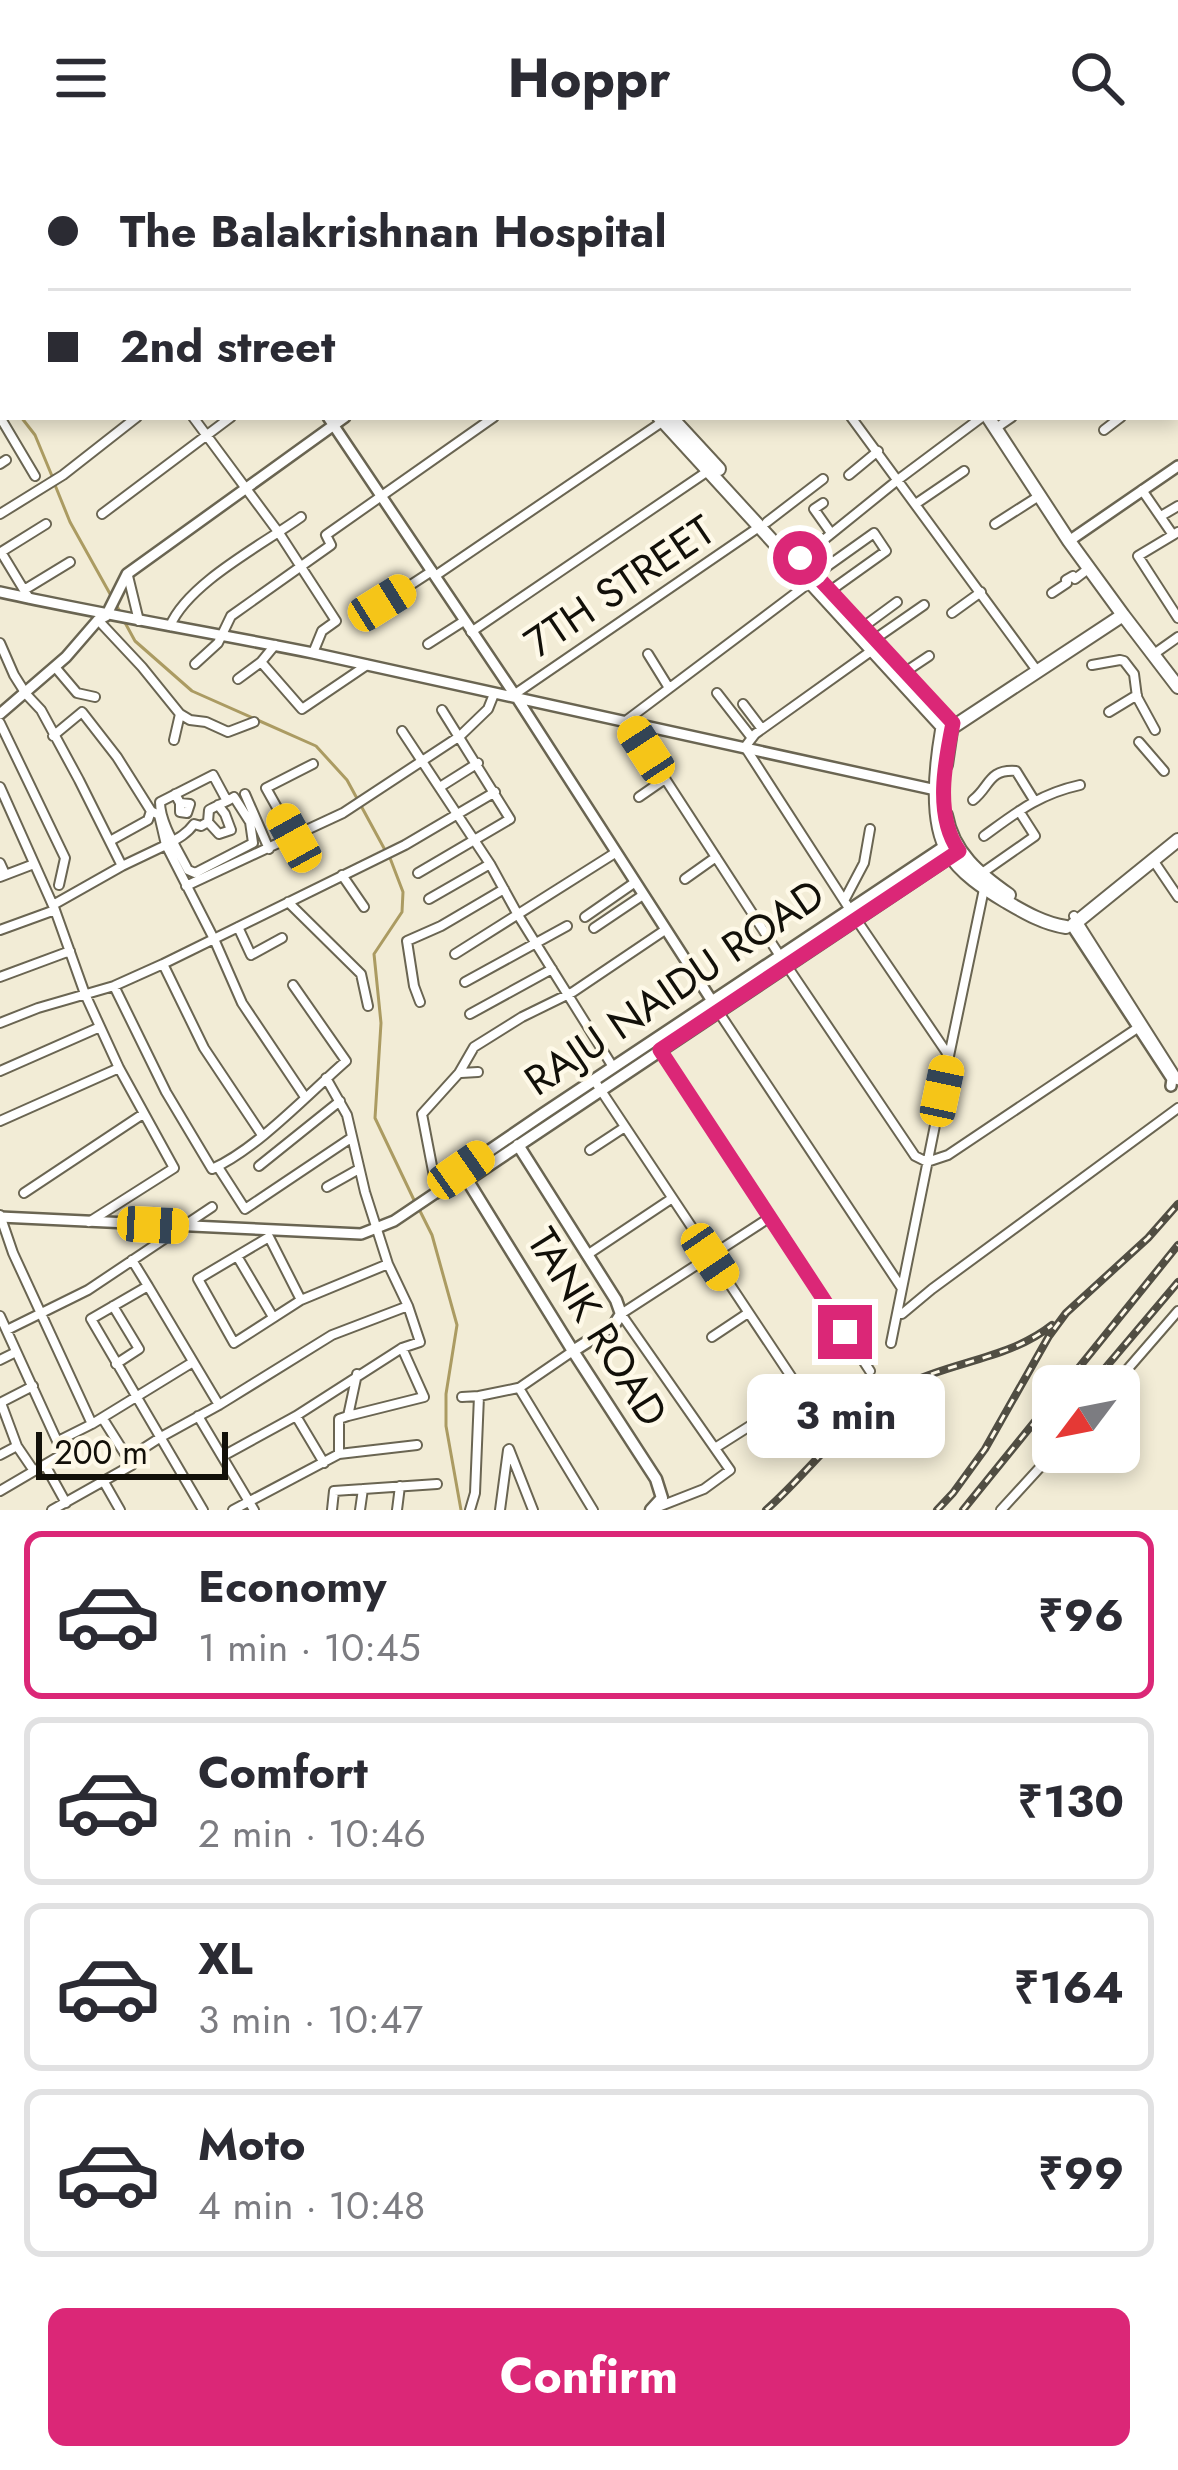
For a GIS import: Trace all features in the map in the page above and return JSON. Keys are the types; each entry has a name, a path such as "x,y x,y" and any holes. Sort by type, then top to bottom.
{"main road":[{"path":"666,420 764,524"},
{"path":"666,420 830,591 948,725 944,787 952,849"},
{"path":"989,420 1069,541 1178,687"},
{"path":"815,578 948,725"},
{"path":"948,725 965,721 1123,615"},
{"path":"948,725 936,790 952,849 982,881 1026,906 1071,923 1178,840"},
{"name":"RAJU NAIDU ROAD","path":"464,1175 518,1145 597,1085 613,1067 783,961 850,910 952,849"},
{"name":"RAJU NAIDU ROAD","path":"464,1175 597,1085 660,1050 715,1006"},
{"path":"518,1145 621,1314 614,1325 573,1351"},
{"path":"437,1192 464,1175"},
{"name":"TANK ROAD","path":"464,1175 656,1479 662,1498 651,1510"}],"street":[{"path":"2,420 34,476"},
{"path":"0,514 61,476 133,420"},
{"path":"195,420 279,533 336,621 322,631 313,653"},
{"path":"102,514 227,420"},
{"path":"195,664 223,635 231,616 331,545 326,535 490,420"},
{"path":"382,603 434,574 661,420"},
{"path":"853,420 1038,672"},
{"path":"797,561 899,479 989,420"},
{"path":"1105,430 1117,420"},
{"path":"59,885 65,858 0,718 107,616 125,578 331,421 902,1288"},
{"path":"849,475 878,451"},
{"path":"1069,541 1178,466"},
{"path":"471,632 709,470"},
{"path":"916,503 964,471"},
{"name":"7TH STREET","path":"517,698 515,694 528,684 823,479"},
{"path":"1142,490 1176,533 1138,556 1178,618"},
{"path":"995,524 1040,495"},
{"path":"823,503 814,509 831,533"},
{"path":"1160,516 1178,506"},
{"path":"170,626 191,593 301,517"},
{"path":"26,594 0,552 46,524"},
{"path":"627,720 874,533 886,551 830,591"},
{"path":"26,594 70,562"},
{"path":"1052,593 1089,568"},
{"path":"125,578 138,620"},
{"path":"0,592 748,742 936,790"},
{"path":"952,613 981,592"},
{"path":"863,627 897,602"},
{"path":"748,742 924,605"},
{"path":"107,616 180,714 228,732 254,722"},
{"path":"428,644 464,621"},
{"path":"1154,655 1178,637"},
{"path":"0,643 26,694 41,710 122,866"},
{"path":"238,679 275,645"},
{"path":"649,654 669,688"},
{"path":"904,672 929,656"},
{"path":"261,662 302,709 367,665"},
{"path":"1093,665 1124,662 1134,674 1137,695 1155,730"},
{"path":"55,668 77,693 95,697"},
{"path":"717,693 850,910 949,1056"},
{"path":"186,886 343,813 460,736 488,709 494,694"},
{"path":"1109,712 1137,695"},
{"path":"743,704 762,729"},
{"path":"418,872 511,819 442,710"},
{"path":"53,736 82,712 151,811 159,815 186,886 242,1004 305,1096"},
{"path":"174,740 180,714"},
{"path":"627,720 915,1156 927,1162 948,1155 1138,1028"},
{"path":"402,731 490,864 613,1067"},
{"path":"1139,742 1164,771"},
{"path":"440,787 478,763"},
{"path":"294,838 266,788 313,764"},
{"path":"973,800 987,780 1006,770 1016,771 1034,800"},
{"path":"0,931 54,907 170,843 194,824 204,824 219,834 231,830 225,814 222,803 213,775 178,799 160,802 170,843 188,870 195,872 253,843 250,822 234,797 222,803 209,810 204,824"},
{"path":"639,797 665,779"},
{"path":"984,836 1034,800 1080,785"},
{"path":"0,787 54,907 100,1028 174,1168 88,1222"},
{"path":"0,1023 114,986 163,964 398,848 495,792"},
{"path":"245,794 269,849"},
{"path":"110,841 148,820 151,811"},
{"path":"891,1343 982,881 1035,836 1019,811"},
{"path":"850,910 870,829"},
{"path":"455,954 616,854"},
{"path":"685,879 716,856"},
{"path":"1153,860 1178,897"},
{"path":"0,863 3,876 34,864"},
{"path":"429,899 490,864"},
{"path":"342,875 364,907"},
{"path":"585,917 634,883"},
{"path":"420,1002 407,941 504,889"},
{"path":"594,928 643,896"},
{"path":"288,902 361,974 368,1006"},
{"path":"1071,923 1172,1079 1171,1086 1138,1028"},
{"path":"1071,923 1178,1080"},
{"path":"465,982 567,926"},
{"path":"238,927 251,955 282,938"},
{"path":"92,1424 0,1216 268,1234 361,1234 377,1229 437,1192 422,1114 459,1073 474,1047 588,982 665,930"},
{"path":"0,977 70,951"},
{"path":"163,964 204,1048 262,1135"},
{"path":"470,1014 552,969"},
{"path":"114,986 166,1092 212,1169 262,1135 346,1061 293,985"},
{"path":"0,1071 100,1028"},
{"path":"660,1050 870,1371"},
{"path":"0,1121 119,1069"},
{"path":"459,1073 478,1072"},
{"path":"223,1456 296,1416 357,1374 420,1342 388,1264 346,1115 326,1078"},
{"path":"597,1085 810,1406"},
{"path":"259,1166 340,1101"},
{"path":"898,1315 1178,1108"},
{"path":"24,1193 143,1114"},
{"path":"590,1150 625,1127"},
{"path":"218,1167 245,1209 351,1138"},
{"path":"327,1187 359,1169"},
{"path":"587,1255 671,1198"},
{"path":"8,1330 88,1290 212,1207"},
{"path":"651,1510 704,1489 730,1470 621,1314 769,1218"},
{"path":"268,1234 198,1280 234,1343 301,1300 388,1264"},
{"path":"268,1234 301,1300"},
{"path":"237,1256 273,1317"},
{"path":"132,1260 219,1405"},
{"path":"148,1286 91,1319 203,1510"},
{"path":"113,1306 140,1349 116,1364"},
{"path":"52,1510 132,1465 144,1448 332,1335 408,1306"},
{"path":"1131,1365 1178,1311"},
{"path":"712,1337 748,1313"},
{"path":"0,1316 64,1454 0,1491"},
{"path":"339,1454 339,1420 424,1397 402,1348"},
{"path":"462,1397 519,1388 573,1351"},
{"path":"0,1360 16,1352"},
{"path":"58,1442 194,1362"},
{"path":"348,1416 357,1374"},
{"path":"33,1386 0,1403 34,1472"},
{"path":"519,1388 593,1510"},
{"path":"715,1448 802,1393"},
{"path":"470,1510 475,1493 479,1396"},
{"path":"296,1416 324,1463"},
{"path":"198,1417 251,1505"},
{"path":"103,1418 132,1465"},
{"path":"0,1456 17,1445"},
{"path":"233,1510 251,1505 339,1454 417,1445"},
{"path":"500,1510 509,1449 533,1510"},
{"path":"45,1465 66,1503"},
{"path":"1001,1510 1035,1473"},
{"path":"104,1482 120,1510"},
{"path":"332,1510 334,1491 436,1484"},
{"path":"397,1510 400,1486"},
{"path":"361,1510 363,1489"}],"waterway":[{"path":"23,420 52,476"},
{"path":"55,485 119,610"},
{"path":"123,619 135,641 192,691 316,746 347,780 385,850"},
{"path":"390,858 403,892 402,912 374,954 381,1023 375,1118 414,1200"},
{"path":"419,1209 432,1235 457,1325 446,1426 461,1510"}],"railway":[{"path":"937,1510 985,1449 1066,1313 1178,1204"},
{"path":"1081,1365 1178,1245"},
{"path":"1108,1365 1178,1282"},
{"path":"766,1510 848,1426 885,1397 923,1377 1018,1345 1052,1325"},
{"path":"963,1510 1032,1425"}],"route":[{"path":"800,558 953,723 946,757 945,812 959,851 660,1050 845,1332"}]}
